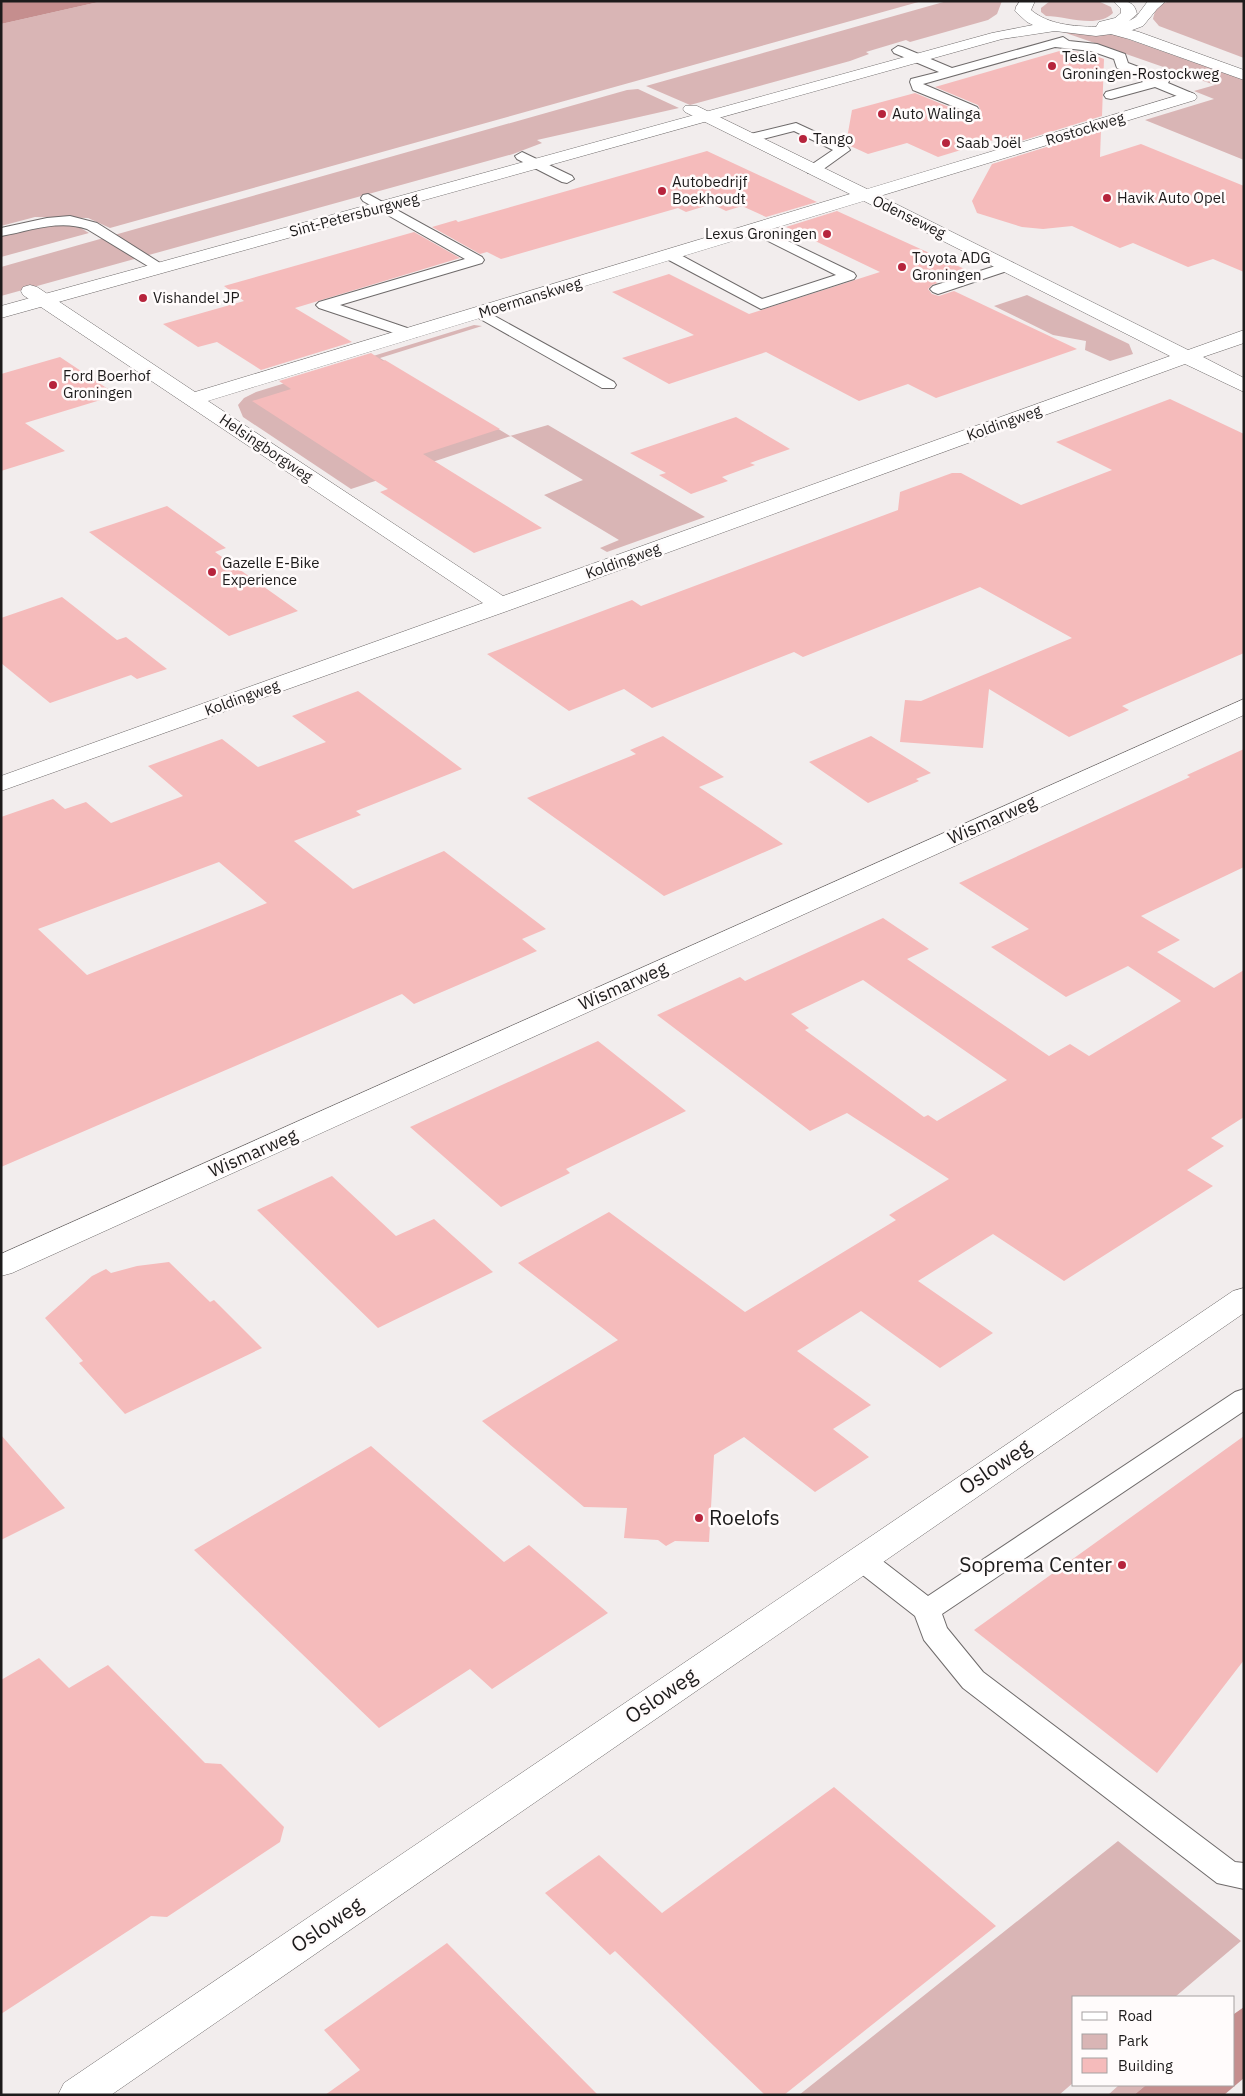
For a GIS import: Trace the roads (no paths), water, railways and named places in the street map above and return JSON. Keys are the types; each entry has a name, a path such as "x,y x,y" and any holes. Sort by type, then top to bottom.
{"main road":[{"path":"699,113 1017,31 1048,25 1098,25 1113,23 1132,11 1149,7 1159,1"},
{"path":"699,113 898,50 994,22 1005,23 1027,8 1048,25 1080,31 1112,30 1134,35 1244,75"},
{"path":"1112,30 1132,11"},
{"path":"1132,11 1244,63"},
{"name":"Rostockweg","path":"866,196 1190,97"},
{"name":"Odenseweg","path":"699,113 1008,266 1244,386"},
{"name":"Sint-Petersburgweg","path":"1,312 37,296 699,113"},
{"name":"Moermanskweg","path":"194,399 866,196"},
{"name":"Sint-Petersburgweg","path":"1,299 37,296"},
{"name":"Helsingborgweg","path":"37,296 502,605"},
{"name":"Koldingweg","path":"1,784 1244,336"},
{"name":"Wismarweg","path":"1,1266 1244,706"},
{"name":"Osloweg","path":"78,2095 1244,1298"}],"lane":[{"path":"972,110 918,87 916,82 1058,42 1093,47 1120,57 1122,65 1117,94 1163,83"},
{"path":"898,50 951,72"},
{"path":"1122,65 1190,97"},
{"path":"751,138 796,127 843,150 813,170"},
{"path":"530,160 567,179"},
{"path":"375,203 477,260 324,305 411,334"},
{"path":"1,232 60,221 81,222 92,226 154,264"},
{"path":"670,256 761,304 849,276 755,229"},
{"path":"938,289 1008,266"},
{"path":"480,313 608,385"},
{"path":"926,1610 1244,1398"},
{"path":"861,1559 926,1610 934,1632 973,1680 1228,1874 1244,1876"}],"place":[{"name":"Tesla Groningen-Rostockweg","path":"1052,66"},
{"name":"Auto Walinga","path":"882,114"},
{"name":"Tango","path":"803,139"},
{"name":"Saab Joël","path":"946,143"},
{"name":"Autobedrijf Boekhoudt","path":"662,191"},
{"name":"Havik Auto Opel","path":"1107,198"},
{"name":"Lexus Groningen","path":"827,234"},
{"name":"Toyota ADG Groningen","path":"902,267"},
{"name":"Vishandel JP","path":"143,298"},
{"name":"Ford Boerhof Groningen","path":"53,385"},
{"name":"Gazelle E-Bike Experience","path":"212,572"},
{"name":"Roelofs","path":"699,1518"},
{"name":"Soprema Center","path":"1122,1565"}]}
